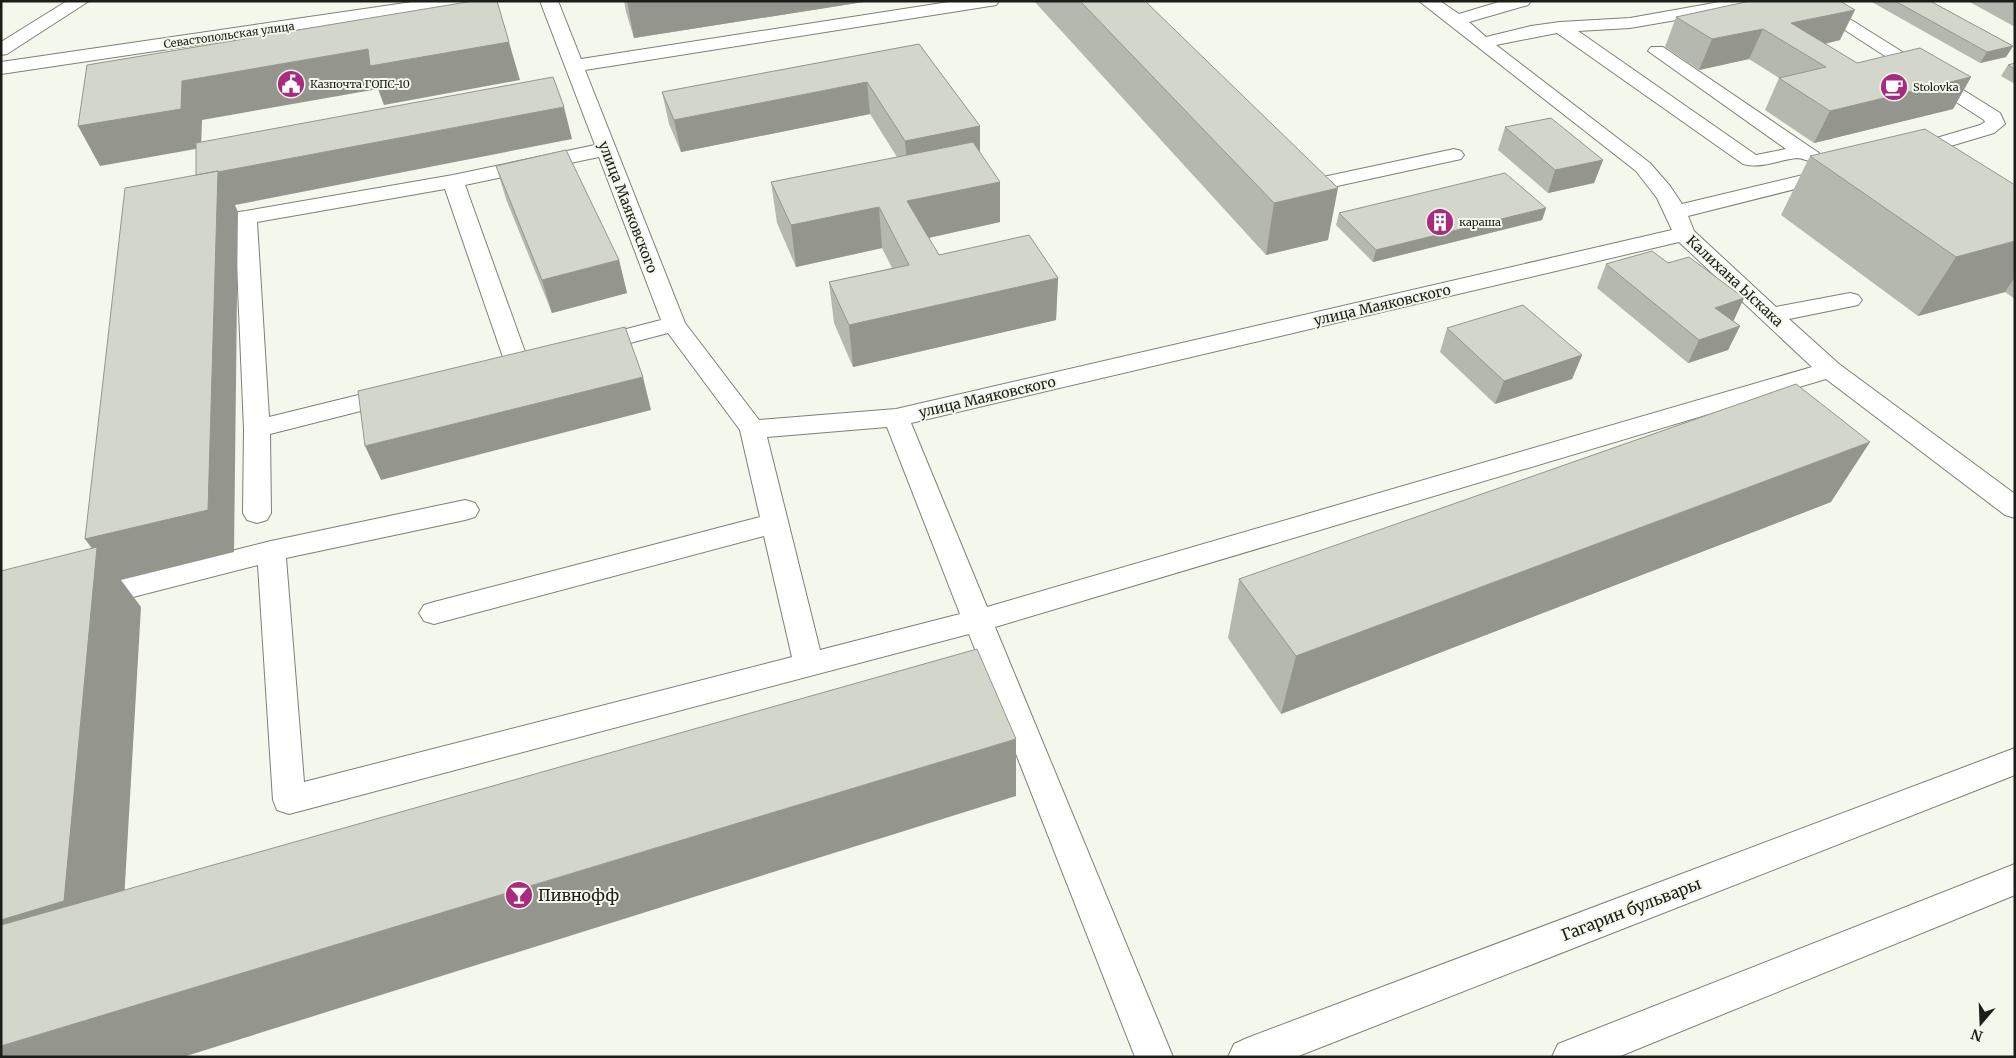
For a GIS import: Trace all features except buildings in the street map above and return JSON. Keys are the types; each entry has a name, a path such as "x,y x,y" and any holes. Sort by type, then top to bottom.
{"street":[{"path":"1,50 80,1"},
{"name":"Севастопольская улица","path":"1,68 456,1"},
{"name":"улица Маяковского","path":"548,1 570,76 606,149 674,324 752,429 896,418 1680,223 1846,170 1803,151"},
{"path":"570,76 990,1"},
{"name":"Калихана Ыскака","path":"1428,1 1456,20 1482,43 1643,167 1665,190 1680,223 1771,316 1830,370 2015,508"},
{"path":"1456,20 1522,1"},
{"path":"1482,43 1504,36 1560,27 1630,23 1757,1"},
{"path":"1810,1 1992,117 1995,124 1987,129 1893,156"},
{"path":"1560,27 1750,160 1757,161 1803,151"},
{"path":"1,38 27,34"},
{"path":"1656,51 1803,151"},
{"path":"257,513 257,429 246,217 453,181 606,149"},
{"path":"1284,166 1305,187 1454,155"},
{"path":"453,181 517,363"},
{"path":"1771,316 1850,300"},
{"path":"573,350 674,324"},
{"path":"271,551 290,800 976,621 1830,370"},
{"path":"257,429 411,390"},
{"path":"896,418 976,621 1154,1057"},
{"path":"752,429 809,665"},
{"path":"69,603 271,551 466,510"},
{"path":"434,613 775,523"},
{"name":"Гагарин бульвары","path":"1247,1057 2015,761"},
{"path":"1571,1057 2015,879"}],"place":[{"name":"Казпочта ГОПС-10","path":"291,84"},
{"name":"Stolovka","path":"1894,87"},
{"name":"караша","path":"1440,222"},
{"name":"Пивнофф","path":"519,895"}]}
